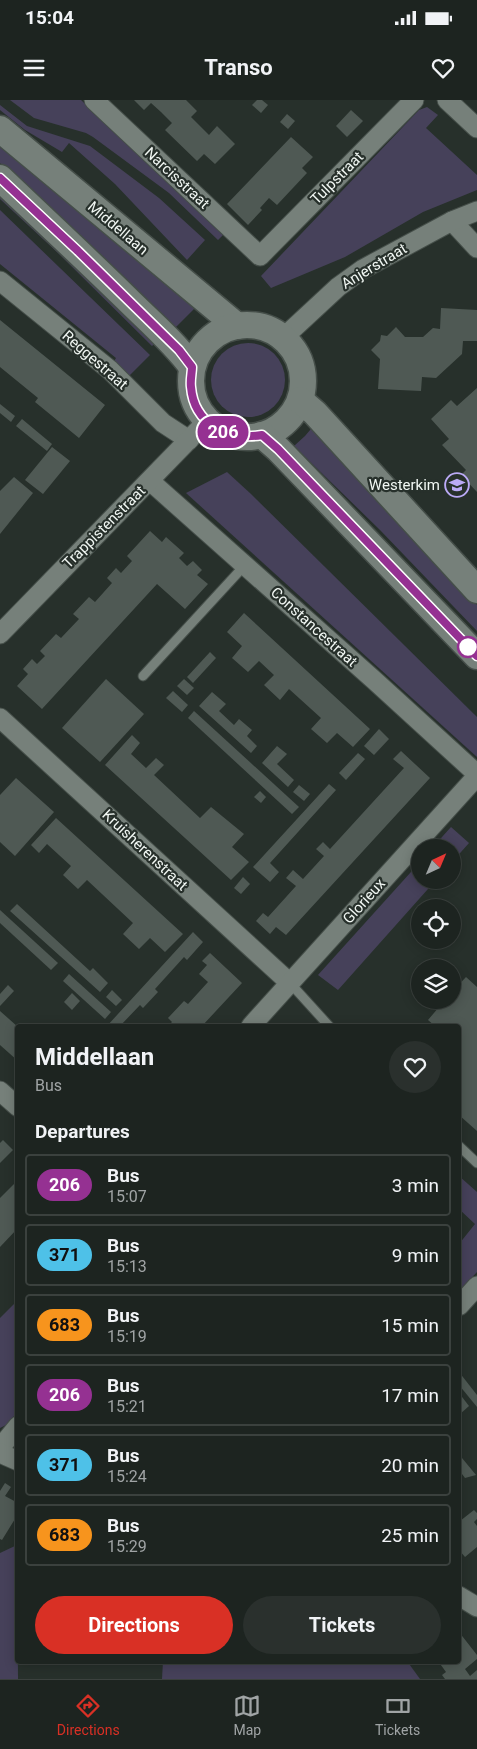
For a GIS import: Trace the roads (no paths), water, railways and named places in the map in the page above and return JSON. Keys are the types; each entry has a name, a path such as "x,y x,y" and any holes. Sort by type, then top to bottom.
{"main road":[{"name":"Middellaan","path":"0,129 237,326"},
{"path":"0,178 159,330 179,350 192,367"},
{"path":"250,325 268,330 283,338 292,348 299,361 303,383 300,400 294,412 284,424 262,435 239,437 224,433 207,421 199,412 194,401 191,386 192,367 200,350 208,341 217,334 237,326 250,325"},
{"path":"300,400 477,590"},
{"path":"262,435 278,449 477,656"}],"street":[{"name":"Narcisstraat","path":"94,100 260,256"},
{"name":"Tulpstraat","path":"260,256 414,100"},
{"path":"447,100 477,128"},
{"name":"Anjerstraat","path":"283,338 338,287 363,269 452,221 477,211"},
{"path":"452,221 477,248"},
{"name":"Reggestraat","path":"0,281 110,370 163,423 189,440"},
{"name":"Trappistenstraat","path":"0,634 207,421"},
{"name":"Constancestraat","path":"150,480 477,775"},
{"name":"Kruisherenstraat","path":"0,718 290,983"},
{"name":"Glorieux","path":"253,1024 477,775"},
{"path":"0,1091 15,1104"},
{"path":"461,1304 477,1286"},
{"path":"0,1448 15,1430"},
{"path":"0,1453 15,1460"},
{"path":"461,1597 477,1606"}],"lane":[{"path":"143,676 245,565"},
{"path":"290,983 327,1024"},
{"path":"461,1148 477,1163"}],"place":[{"name":"Westerkim","path":"457,485"}]}
